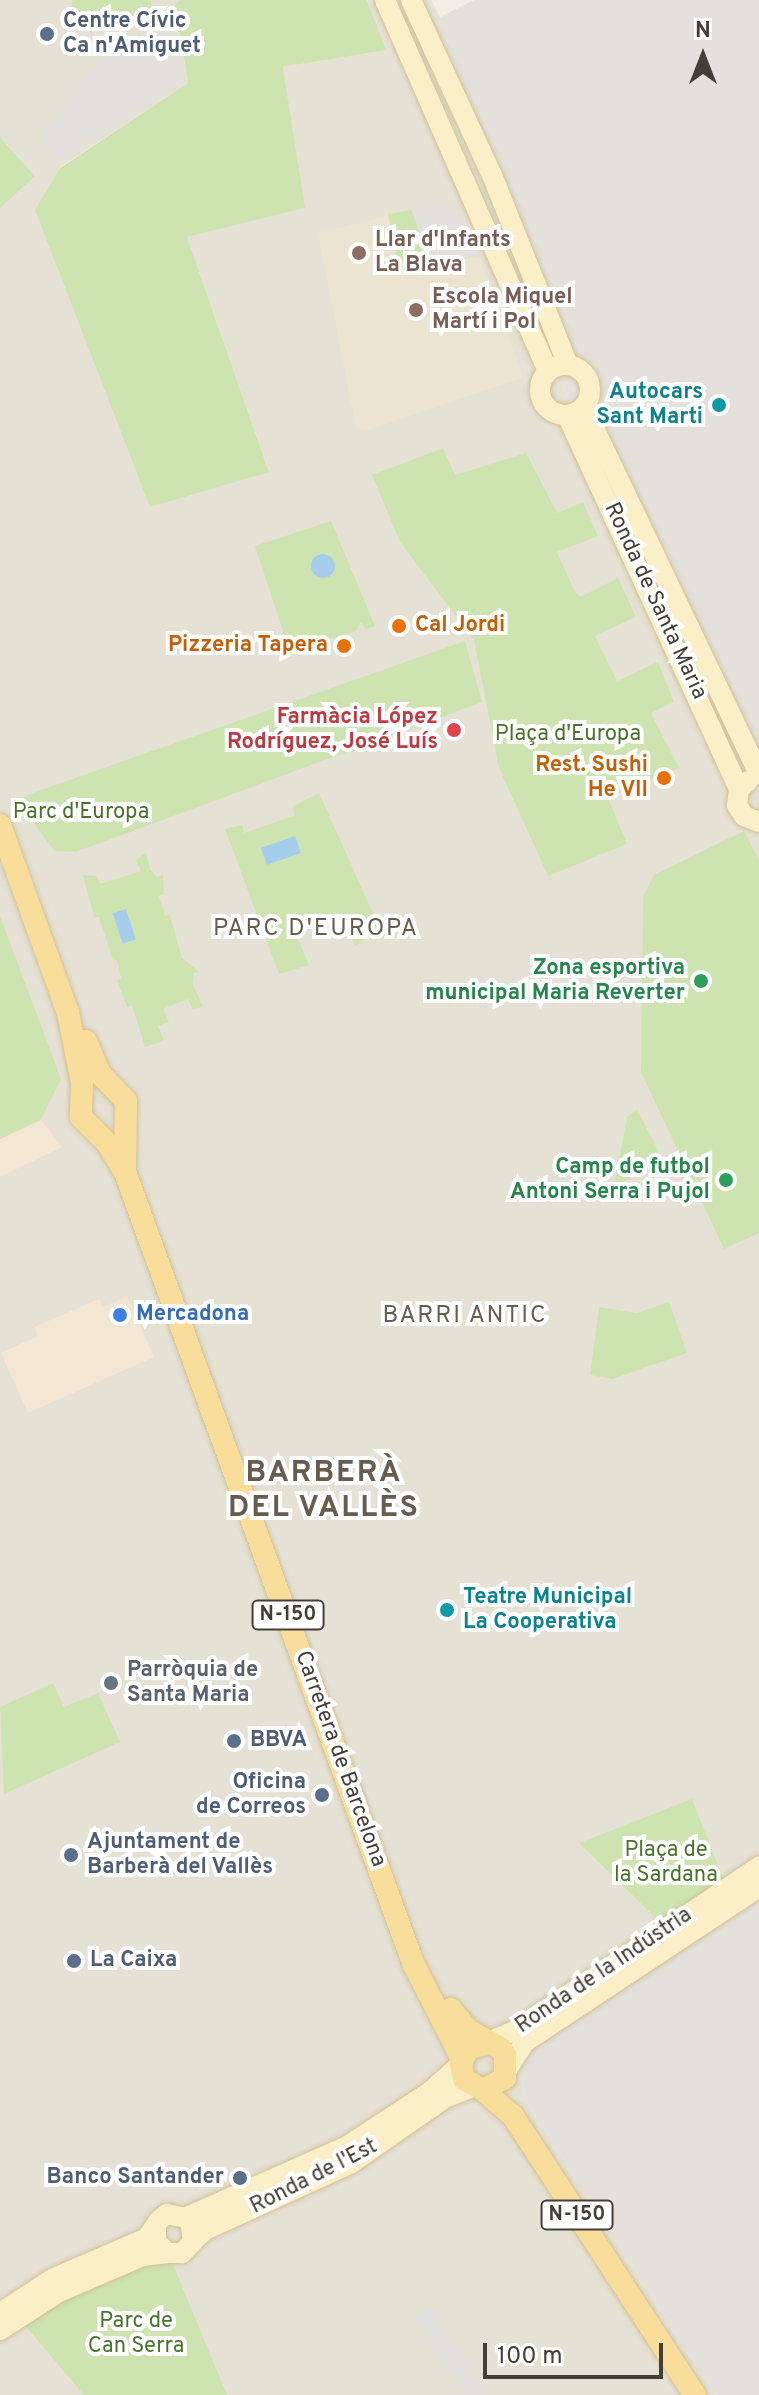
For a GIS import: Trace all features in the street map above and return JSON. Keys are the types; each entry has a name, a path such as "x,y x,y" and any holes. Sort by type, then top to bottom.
{"main road":[{"name":"N-150","path":"0,825 68,1013 82,1095 81,1117 96,1131 125,1172"},
{"name":"N-150","path":"68,1013 110,1085 126,1101 125,1172"},
{"path":"82,1095 95,1086 110,1085"},
{"path":"96,1131 115,1129 124,1120"},
{"name":"Carretera de Barcelona","path":"125,1172 409,1940"},
{"name":"N-150","path":"409,1940 460,2023 503,2051 513,2116"},
{"name":"N-150","path":"409,1940 413,1963 461,2061 478,2088 513,2116 695,2395"},
{"path":"461,2061 473,2046 487,2043"},
{"path":"478,2088 500,2084 508,2069"}],"street":[{"path":"385,0 558,368"},
{"path":"411,0 492,175 558,368"},
{"path":"558,368 583,373 589,383 576,411 553,412 542,401 541,384 558,368"},
{"name":"Ronda de Santa Maria","path":"576,411 759,776"},
{"name":"Ronda de Santa Maria","path":"576,411 739,789 739,810 759,823"},
{"path":"739,789 759,776"},
{"name":"Ronda de la Indústria","path":"487,2043 516,2030 759,1867"},
{"name":"Ronda de la Indústria","path":"508,2069 525,2042 759,1887"},
{"name":"Ronda de l'Est","path":"187,2217 347,2146 431,2091 461,2061"},
{"name":"Ronda de l'Est","path":"194,2240 205,2230 350,2164 445,2098 478,2088"},
{"path":"0,2313 52,2279 147,2238 156,2225 171,2213 187,2217 194,2240 185,2251 143,2256 59,2292 0,2330"},
{"path":"156,2225 156,2242 168,2253"}],"shaded area":[{"path":"0,0 181,0 175,5 188,83 60,167 269,471 187,237 304,208 283,67 385,50 367,0 431,0 440,17 421,44 565,388 759,803 759,1876 520,2072 527,2103 716,2395 0,2395"},
{"path":"474,0 759,0 759,803 565,388 421,44 440,17"},
{"path":"171,29 182,81 61,159 44,145 44,132 101,62"},
{"path":"443,204 459,212 479,256 431,266 412,210"},
{"name":"Escola Miquel Martí i Pol","path":"412,210 431,266 479,256 523,378 368,430 356,428 318,233"},
{"path":"41,1120 62,1147 0,1177 0,1139"},
{"path":"127,1296 154,1357 28,1413 1,1353 38,1336 34,1327 99,1299 103,1307"},
{"path":"759,1889 759,2395 716,2395 527,2103 520,2072 530,2048"},
{"path":"656,1993 686,2037 709,2021 720,2036 674,2055 567,2126 558,2113 659,2045 636,2010"},
{"path":"429,2308 488,2395 466,2395 414,2318"}],"green space":[{"path":"72,0 151,0 151,19 72,19"},
{"path":"181,0 367,0 386,50 283,67 305,208 187,237 269,472 150,507 35,210 60,168 188,83 175,4"},
{"path":"0,138 35,176 0,208"},
{"path":"412,210 431,266 400,273 388,214"},
{"name":"Plaça d'Europa","path":"443,448 455,475 526,453 557,513 583,502 598,536 557,552 574,590 580,597 618,578 636,617 595,636 617,681 658,662 674,702 651,713 679,768 608,798 627,844 548,876 499,768 474,640 400,542 372,475"},
{"path":"331,521 375,626 366,629 361,622 356,631 326,640 324,636 290,653 255,546"},
{"name":"Parc d'Europa","path":"465,641 482,702 76,852 54,851 36,826 24,796"},
{"name":"Parc d'Europa","path":"319,793 380,929 355,946 343,917 336,917 300,933 298,939 309,965 279,974 225,829 242,825 244,833 294,816 293,806"},
{"name":"Zona esportiva municipal Maria Reverter","path":"744,831 759,861 759,1233 724,1249 641,1072 643,897 654,875"},
{"path":"146,852 150,869 157,877 163,875 164,894 159,896 165,916 170,915 182,958 199,972 194,973 193,985 203,1006 193,1010 188,999 163,1009 169,1022 158,1026 164,1041 145,1047 132,1005 127,1007 117,980 121,978 117,960 113,960 99,917 94,917 83,875 97,876 100,884 141,871 136,860"},
{"path":"0,916 61,1079 41,1120 0,1139"},
{"path":"637,1109 663,1160 614,1187 627,1117"},
{"path":"669,1302 687,1353 612,1379 590,1375 599,1307 637,1313"},
{"path":"53,1683 64,1707 98,1693 120,1742 4,1794 0,1707"},
{"name":"Plaça de la Sardana","path":"692,1799 724,1880 661,1923 579,1843"},
{"name":"Parc de Can Serra","path":"151,2261 172,2262 227,2395 84,2395 23,2323 62,2298"}],"water":[{"path":"323,554 332,557 335,566 332,575 323,578 314,575 311,566 314,557"},
{"path":"295,836 301,853 267,865 261,848"},
{"path":"126,909 136,939 123,944 113,913"}],"place":[{"name":"Centre Cívic Ca n'Amiguet","path":"47,34"},
{"name":"Llar d'Infants La Blava","path":"359,253"},
{"name":"Escola Miquel Martí i Pol","path":"416,310"},
{"name":"Autocars Sant Marti","path":"719,405"},
{"name":"Cal Jordi","path":"399,626"},
{"name":"Pizzeria Tapera","path":"344,646"},
{"name":"Farmàcia López Rodríguez, José Luís","path":"454,730"},
{"name":"Rest. Sushi He VII","path":"664,778"},
{"name":"Zona esportiva municipal Maria Reverter","path":"701,981"},
{"name":"Camp de futbol Antoni Serra i Pujol","path":"726,1180"},
{"name":"Mercadona","path":"120,1315"},
{"name":"Teatre Municipal La Cooperativa","path":"447,1610"},
{"name":"Parròquia de Santa Maria","path":"111,1683"},
{"name":"BBVA","path":"234,1741"},
{"name":"Oficina de Correos","path":"322,1795"},
{"name":"Ajuntament de Barberà del Vallès","path":"71,1855"},
{"name":"La Caixa","path":"74,1961"},
{"name":"Banco Santander","path":"240,2178"}],"district":[{"name":"PARC D'EUROPA","path":"316,930"},
{"name":"BARRI ANTIC","path":"465,1317"},
{"name":"BARBERÀ DEL VALLÈS","path":"324,1491"}]}
